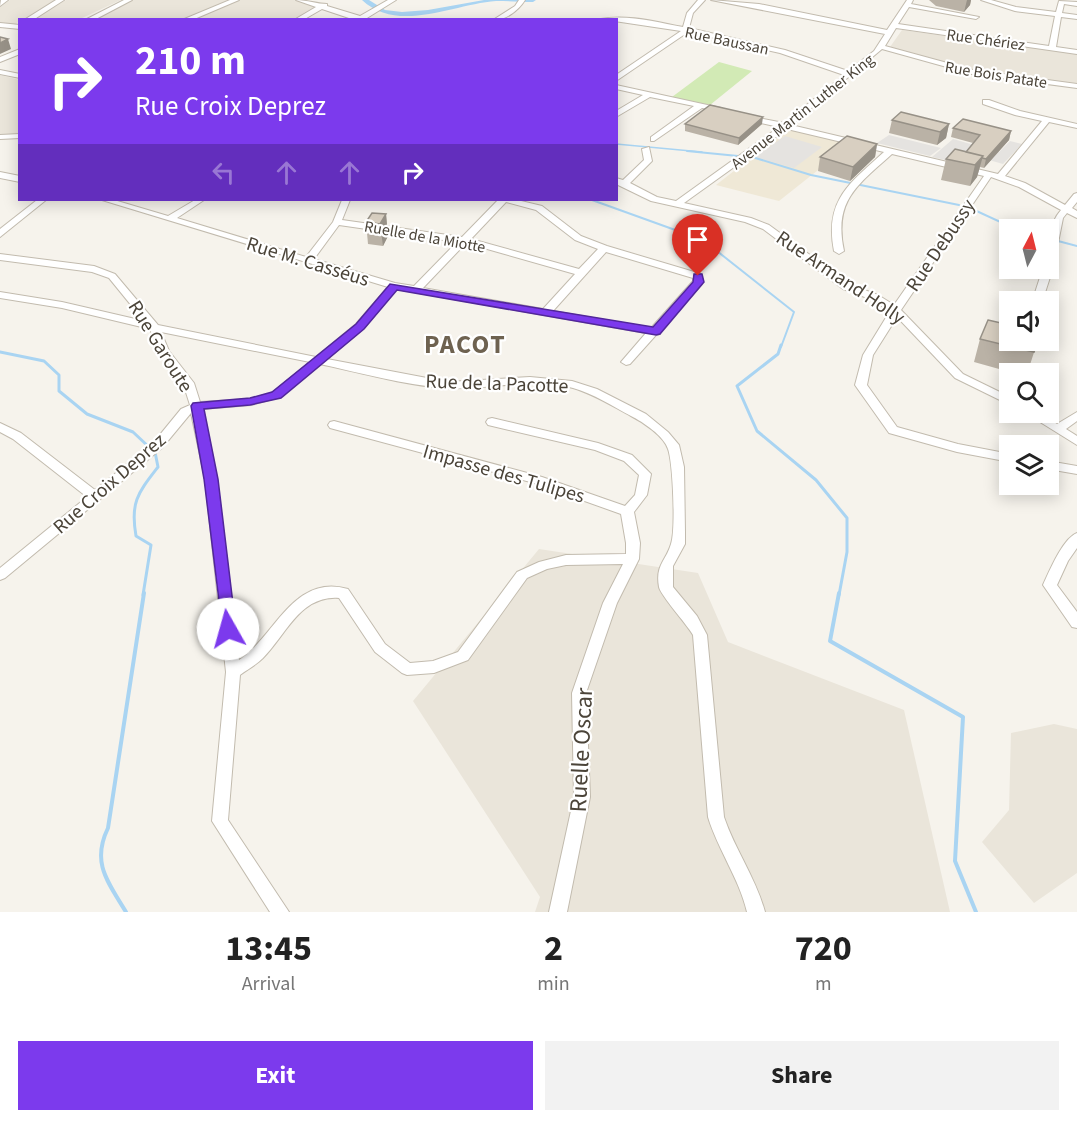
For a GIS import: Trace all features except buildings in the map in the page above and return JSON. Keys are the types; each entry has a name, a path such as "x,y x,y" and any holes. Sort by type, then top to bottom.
{"street":[{"path":"0,4 5,0"},
{"path":"30,18 61,0"},
{"path":"92,18 129,0"},
{"path":"190,18 236,0"},
{"path":"299,0 327,5 360,18"},
{"path":"363,18 393,0"},
{"path":"618,78 685,31 688,17 702,0"},
{"path":"714,0 759,6 890,33"},
{"path":"984,0 1015,9 1077,17"},
{"path":"499,18 521,2"},
{"path":"908,2 976,17"},
{"name":"Avenue Martin Luther King","path":"676,205 787,125 882,47 908,2"},
{"path":"1052,49 1061,2 1077,3"},
{"path":"301,18 327,5"},
{"name":"Rue Baussan","path":"606,18 634,19 797,56 849,74"},
{"path":"0,25 18,26"},
{"name":"Rue Chériez","path":"895,26 1077,52"},
{"name":"Rue Bois Patate","path":"882,47 972,72 1077,86"},
{"path":"0,60 18,52"},
{"path":"0,72 18,76"},
{"path":"618,87 994,175 1022,185 1077,215"},
{"path":"618,114 648,94"},
{"path":"986,102 1077,126"},
{"path":"654,139 700,106"},
{"name":"Rue Debussy","path":"999,456 957,448 893,430 861,385 868,356 896,310 994,175 1047,119"},
{"path":"0,137 18,136"},
{"path":"620,182 648,161 646,149"},
{"path":"839,251 834,234 834,217 842,199 891,151"},
{"path":"0,175 18,179"},
{"name":"Rue Armand Holly","path":"620,182 635,191 676,205 748,220 766,227 847,287 874,297 896,310 959,376 999,396"},
{"path":"1059,219 1064,209 1077,196"},
{"path":"0,234 5,226 41,201"},
{"name":"Rue M. Casséus","path":"116,201 394,286 656,332"},
{"path":"170,219 198,201"},
{"path":"309,260 337,222 346,201"},
{"path":"415,291 502,201"},
{"path":"512,201 540,208 578,238 698,276 698,282 656,332 626,362"},
{"name":"Ruelle de la Miotte","path":"337,222 465,240 582,273"},
{"path":"545,313 604,248"},
{"name":"Rue Garoute","path":"0,257 104,271 125,290 154,327 164,351 188,384 197,406 211,479 233,672 220,821 280,912"},
{"path":"197,406 269,398 360,326 394,286"},
{"name":"Rue de la Pacotte","path":"0,295 62,305 154,327 318,361 448,385 530,380 572,384 593,391 642,417 673,445 678,467 679,531 678,544 666,566 666,588 692,620 700,635 716,818 724,843 750,887 756,912"},
{"name":"Rue Croix Deprez","path":"0,575 158,443 181,414 197,406"},
{"path":"1059,428 1077,416"},
{"path":"233,672 258,654 309,596 327,590 343,593 380,648 407,669 434,667 463,656 522,574 544,565 566,560 632,559 633,543 627,511 639,501 645,490 645,474 628,458 560,436 492,422"},
{"path":"1050,423 1077,441"},
{"name":"Impasse des Tulipes","path":"334,425 538,480 627,511"},
{"path":"0,427 17,436 94,496"},
{"path":"1059,467 1077,470"},
{"path":"1075,618 1050,585 1062,559 1077,538"},
{"name":"Ruelle Oscar","path":"558,912 582,797 579,693 610,603 632,559"}],"shaded area":[{"path":"10,0 58,0 27,18 18,18 16,24 0,23 0,7"},
{"path":"66,0 121,0 82,18 35,18"},
{"path":"130,0 233,0 186,18 92,18"},
{"path":"240,0 294,0 321,7 299,18 195,18"},
{"path":"902,30 1077,54 1077,84 956,67 890,47"},
{"path":"0,75 18,80 18,135 0,136"},
{"path":"789,128 851,144 779,201 716,185"},
{"path":"889,135 941,148 930,156 877,143"},
{"path":"785,136 822,147 794,168 755,157"},
{"path":"953,139 999,152 1010,141 1022,144 1003,164 968,154 960,163 932,157"},
{"path":"539,549 698,573 728,642 904,710 950,912 535,912 540,897 413,701"},
{"path":"1054,724 1077,729 1077,873 1034,903 982,842 1009,810 1011,733"}],"green space":[{"path":"719,62 752,71 710,105 672,97"}],"waterway":[{"path":"365,0 383,11 402,14 428,12 495,0"},
{"path":"497,0 533,0"},
{"path":"618,144 702,152"},
{"path":"687,151 738,156"},
{"path":"752,157 811,175 959,205"},
{"path":"595,201 703,240 794,312 781,347"},
{"path":"970,208 999,221"},
{"path":"1059,241 1077,246"},
{"path":"781,345 778,354 737,386 757,431 816,480 847,518 847,552 839,595"},
{"path":"0,352 44,361 59,375 59,391 87,414 133,432 150,448"},
{"path":"143,595 151,545 136,536 134,515 137,498 158,467 155,452"},
{"path":"126,912 104,872 101,852 108,828 144,593"},
{"path":"839,593 830,641 963,717 955,861 976,912"}],"district":[{"name":"PACOT","path":"465,344"}],"route":[{"path":"228,629 211,479 197,406 250,402 276,395 360,326 394,286 656,332 698,282 698,276"}]}
